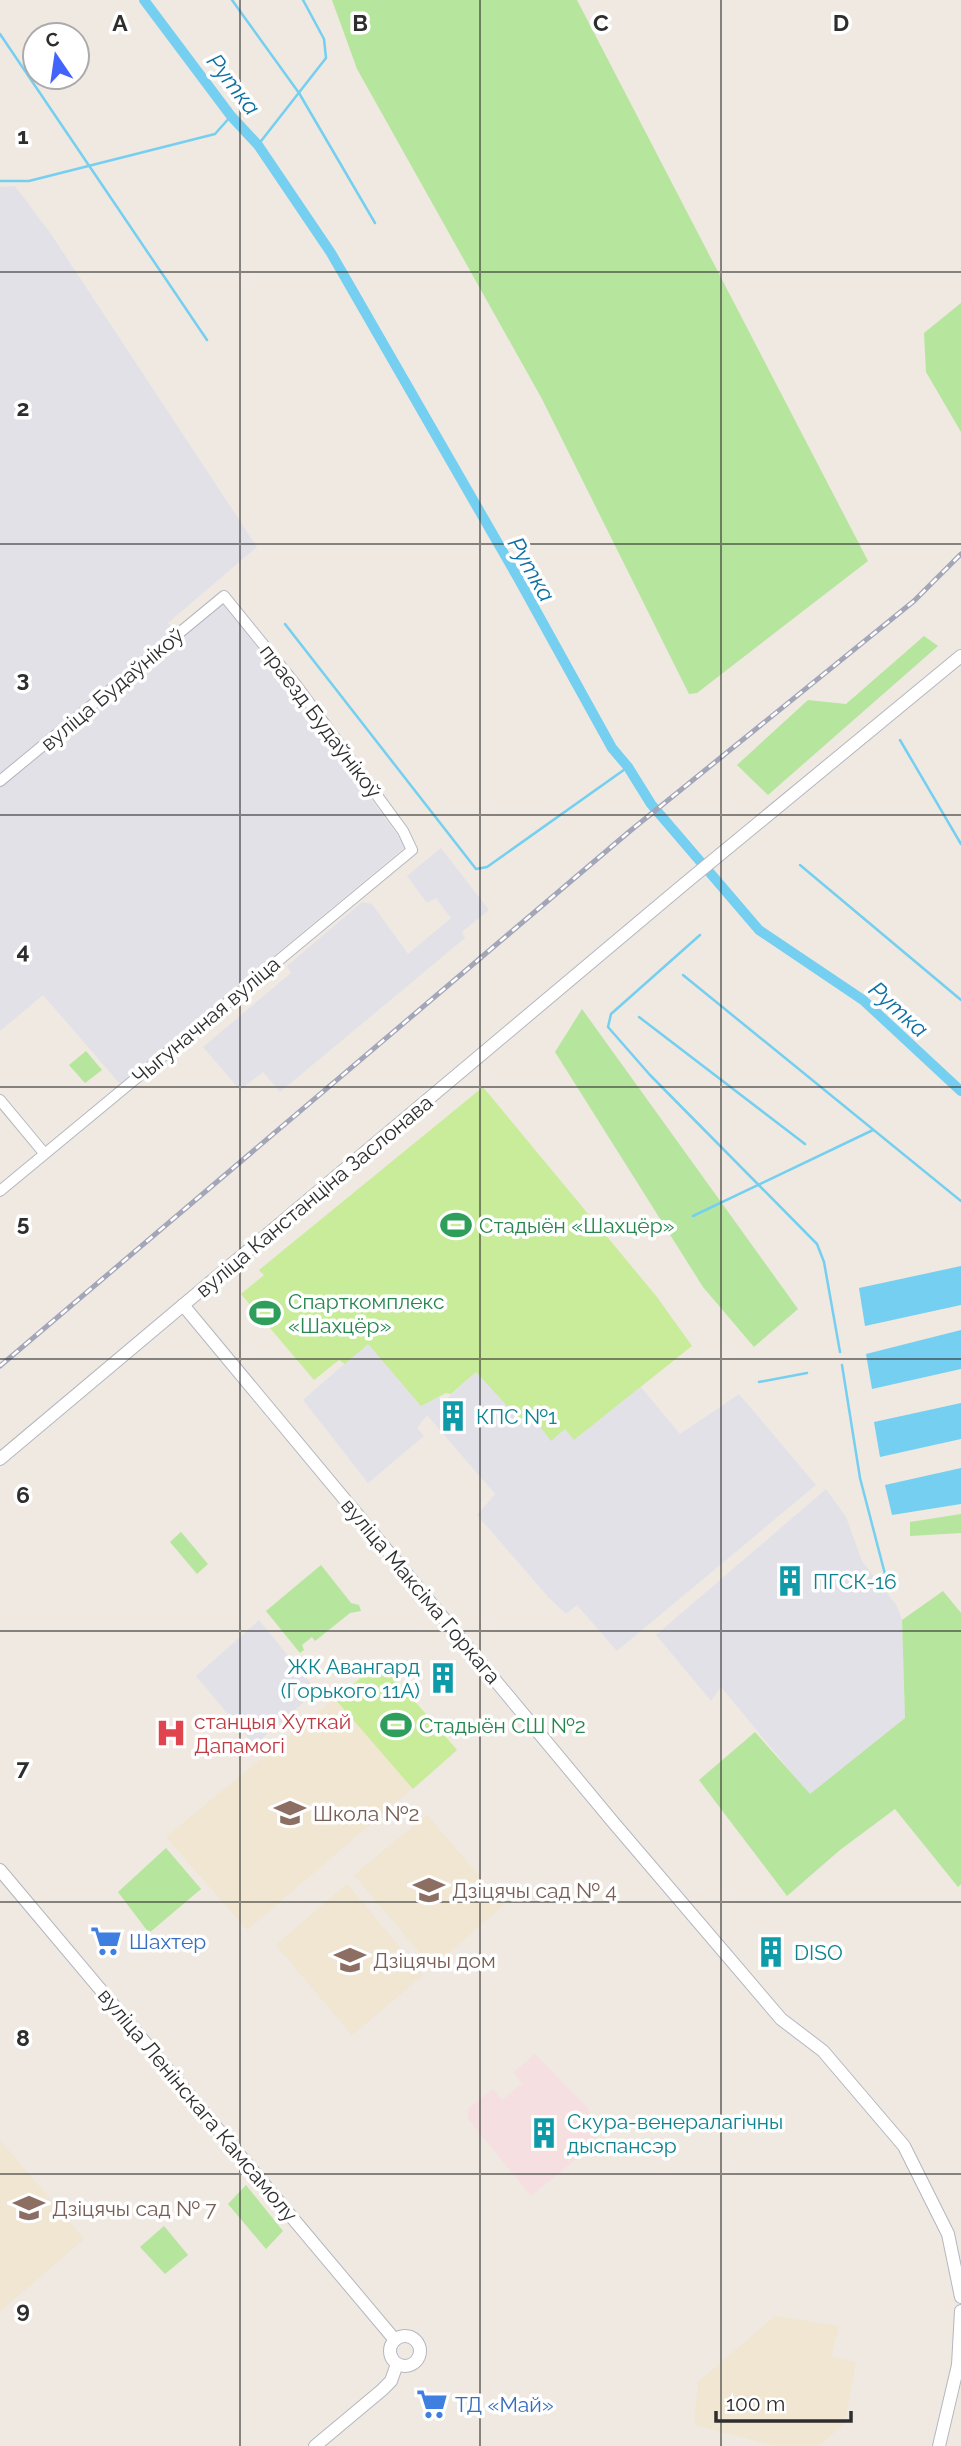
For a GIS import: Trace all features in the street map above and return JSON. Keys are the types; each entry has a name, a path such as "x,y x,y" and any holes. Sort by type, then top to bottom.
{"main road":[{"name":"вуліца Канстанціна Заслонава","path":"0,1459 683,885 961,656"},
{"name":"вуліца Максіма Горкага","path":"183,1305 612,1822 781,2019 823,2051 904,2146 948,2234 961,2297"},
{"name":"вуліца Ленінскага Камсамолу","path":"0,1870 395,2340"},
{"path":"939,2446 958,2365 961,2311"},
{"path":"409,2336 421,2347 414,2362 397,2364 390,2353 395,2340 409,2336"},
{"path":"315,2446 391,2381 397,2364"}],"street":[{"name":"вуліца Будаўнікоў","path":"0,781 224,596"},
{"name":"праезд Будаўнікоў","path":"224,596 297,686 403,831 412,850"},
{"name":"Чыгуначная вуліца","path":"0,1191 412,850"},
{"path":"0,1100 44,1153"}],"shaded area":[{"path":"15,186 51,234 257,547 168,623 174,630 0,777 0,187"},
{"path":"223,601 406,846 120,1084 43,995 0,1031 0,786"},
{"path":"441,848 489,910 462,932 465,938 280,1092 263,1072 240,1090 203,1047 291,973 287,966 362,902 372,904 408,954 451,918 436,898 427,903 407,876"},
{"path":"368,1343 421,1406 438,1396 443,1402 476,1372 521,1420 530,1413 565,1428 575,1439 641,1387 680,1434 739,1394 816,1485 617,1651 577,1605 566,1614 549,1598 477,1515 495,1494 427,1415 417,1428 424,1436 368,1483 303,1400"},
{"path":"826,1489 846,1517 862,1561 897,1606 902,1620 905,1718 810,1795 721,1687 711,1701 656,1635"},
{"path":"259,1620 317,1691 254,1745 196,1676"},
{"name":"Школа №2","path":"380,1661 457,1750 247,1930 166,1837"},
{"name":"Дзіцячы сад № 4","path":"427,1815 504,1905 432,1967 354,1875"},
{"name":"Дзіцячы дом","path":"347,1884 423,1975 352,2035 276,1945"},
{"path":"535,2054 588,2108 597,2142 531,2196 468,2119 468,2109 493,2089 502,2100 522,2084 514,2072"},
{"name":"Дзіцячы сад № 7","path":"0,2140 84,2239 0,2311"},
{"path":"775,2316 839,2326 831,2357 856,2362 845,2423 819,2446 777,2446 694,2425 698,2382"}],"green space":[{"path":"332,0 577,0 868,561 697,693 689,694 542,399 357,69"},
{"path":"961,303 961,432 926,372 924,333"},
{"path":"924,636 938,646 768,795 737,765 808,700 846,704"},
{"path":"582,1009 798,1309 754,1347 703,1287 555,1052"},
{"path":"86,1051 102,1070 85,1083 69,1065"},
{"name":"Стадыён «Шахцёр»","path":"483,1087 657,1297 692,1346 574,1440 565,1429 551,1441 530,1413 520,1420 476,1372 451,1394 446,1393 421,1406 368,1344 345,1364 339,1360 314,1380 241,1294 264,1275 259,1270"},
{"path":"961,1514 961,1533 910,1536 910,1522"},
{"path":"181,1532 208,1564 197,1574 170,1542"},
{"path":"321,1565 351,1603 359,1605 361,1611 350,1613 315,1641 312,1637 302,1645 304,1650 300,1653 266,1611"},
{"path":"943,1591 961,1613 961,1884 958,1887 895,1809 840,1850 787,1896 699,1780 755,1732 810,1794 905,1718 902,1620"},
{"name":"Стадыён СШ №2","path":"380,1661 457,1750 413,1789 336,1700"},
{"path":"166,1848 201,1889 149,1933 118,1892"},
{"path":"246,2185 283,2231 266,2249 228,2204"},
{"path":"164,2226 188,2255 165,2274 140,2247"}],"water":[{"path":"961,1266 961,1305 865,1326 859,1288"},
{"path":"961,1330 961,1369 872,1389 866,1354"},
{"path":"961,1403 961,1439 880,1457 874,1422"},
{"path":"961,1468 961,1504 892,1515 885,1485"}],"waterway":[{"name":"Рутка","path":"144,0 231,116 258,145 331,253 518,578 612,748 628,767 651,804 759,930 863,1000 961,1091"},
{"path":"232,0 299,93 375,223"},
{"path":"258,145 326,58 324,39 303,0"},
{"path":"0,34 207,340"},
{"path":"0,181 29,181 215,134 231,116"},
{"path":"285,624 476,869 487,867 628,767"},
{"path":"900,740 961,844"},
{"path":"800,865 961,1000"},
{"path":"700,935 611,1014 608,1027 650,1075 817,1244 824,1262 840,1352"},
{"path":"683,975 961,1201"},
{"path":"639,1017 805,1144"},
{"path":"693,1216 873,1130"},
{"path":"842,1365 860,1478 886,1578"},
{"path":"759,1382 807,1373"}],"railway":[{"path":"0,1366 630,831 914,601 961,554"}],"place":[{"name":"Стадыён «Шахцёр»","path":"456,1225"},
{"name":"Спарткомплекс «Шахцёр»","path":"265,1313"},
{"name":"КПС №1","path":"453,1416"},
{"name":"ПГСК-16","path":"790,1581"},
{"name":"ЖК Авангард (Горького 11А)","path":"443,1678"},
{"name":"Стадыён СШ №2","path":"396,1725"},
{"name":"станцыя Хуткай Дапамогі","path":"171,1733"},
{"name":"Школа №2","path":"290,1813"},
{"name":"Дзіцячы сад № 4","path":"429,1890"},
{"name":"Шахтер","path":"106,1941"},
{"name":"DISO","path":"771,1952"},
{"name":"Дзіцячы дом","path":"350,1960"},
{"name":"Скура-венералагічны дыспансэр","path":"544,2133"},
{"name":"Дзіцячы сад № 7","path":"29,2208"},
{"name":"ТД «Май»","path":"432,2404"}]}
